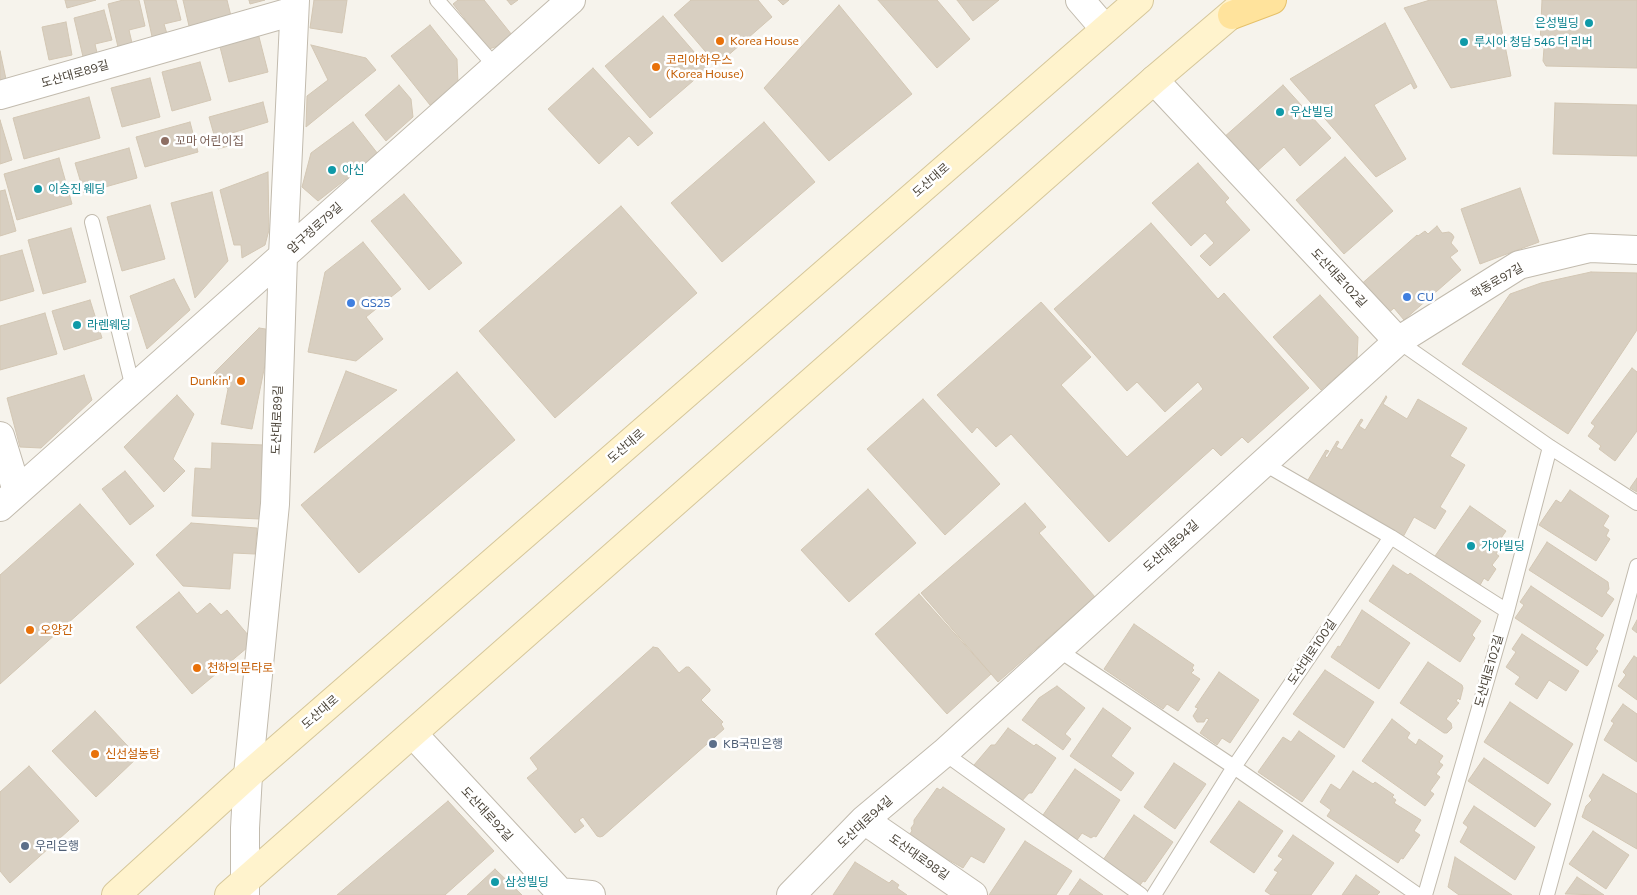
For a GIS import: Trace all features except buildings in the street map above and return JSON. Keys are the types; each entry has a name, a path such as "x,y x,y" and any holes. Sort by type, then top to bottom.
{"main road":[{"name":"도산대로","path":"116,895 248,774 1139,0"},
{"path":"240,890 412,734 1154,80 1240,8 1272,0"}],"street":[{"name":"압구정로79길","path":"8,499 570,0"},
{"path":"1080,0 1105,29"},
{"name":"도산대로89길","path":"0,95 294,5 275,504 248,774 240,890"},
{"name":"도산대로102길","path":"1154,80 1398,341"},
{"name":"학동로97길","path":"1398,341 1519,265 1590,248 1637,250"},
{"name":"도산대로94길","path":"791,895 864,820 944,753 1398,341"},
{"path":"0,436 8,499"},
{"name":"도산대로92길","path":"412,734 560,894"},
{"name":"도산대로98길","path":"864,820 973,895"},
{"path":"560,894 592,895"}],"lane":[{"path":"437,0 496,67"},
{"path":"92,222 133,388"},
{"name":"도산대로102길","path":"1398,341 1550,447 1637,503"},
{"name":"도산대로102길","path":"1426,895 1550,447"},
{"path":"1263,463 1390,537 1506,611"},
{"name":"도산대로100길","path":"1154,895 1234,767 1390,537"},
{"path":"1547,895 1637,566"},
{"path":"1057,649 1234,767 1418,895"},
{"path":"944,753 1141,895"}],"place":[{"name":"은성빌딩","path":"1589,23"},
{"name":"Korea House","path":"720,41"},
{"name":"루시아 청담 546 더 리버","path":"1464,42"},
{"name":"코리아하우스 (Korea House)","path":"656,67"},
{"name":"우산빌딩","path":"1280,112"},
{"name":"꼬마 어린이집","path":"165,141"},
{"name":"아신","path":"332,170"},
{"name":"이승진 웨딩","path":"38,189"},
{"name":"CU","path":"1407,297"},
{"name":"GS25","path":"351,303"},
{"name":"라렌웨딩","path":"77,325"},
{"name":"Dunkin'","path":"241,381"},
{"name":"가야빌딩","path":"1471,546"},
{"name":"오양간","path":"30,630"},
{"name":"천하의문타로","path":"197,668"},
{"name":"KB국민은행","path":"713,744"},
{"name":"신선설농탕","path":"95,754"},
{"name":"우리은행","path":"25,846"},
{"name":"삼성빌딩","path":"495,882"}]}
